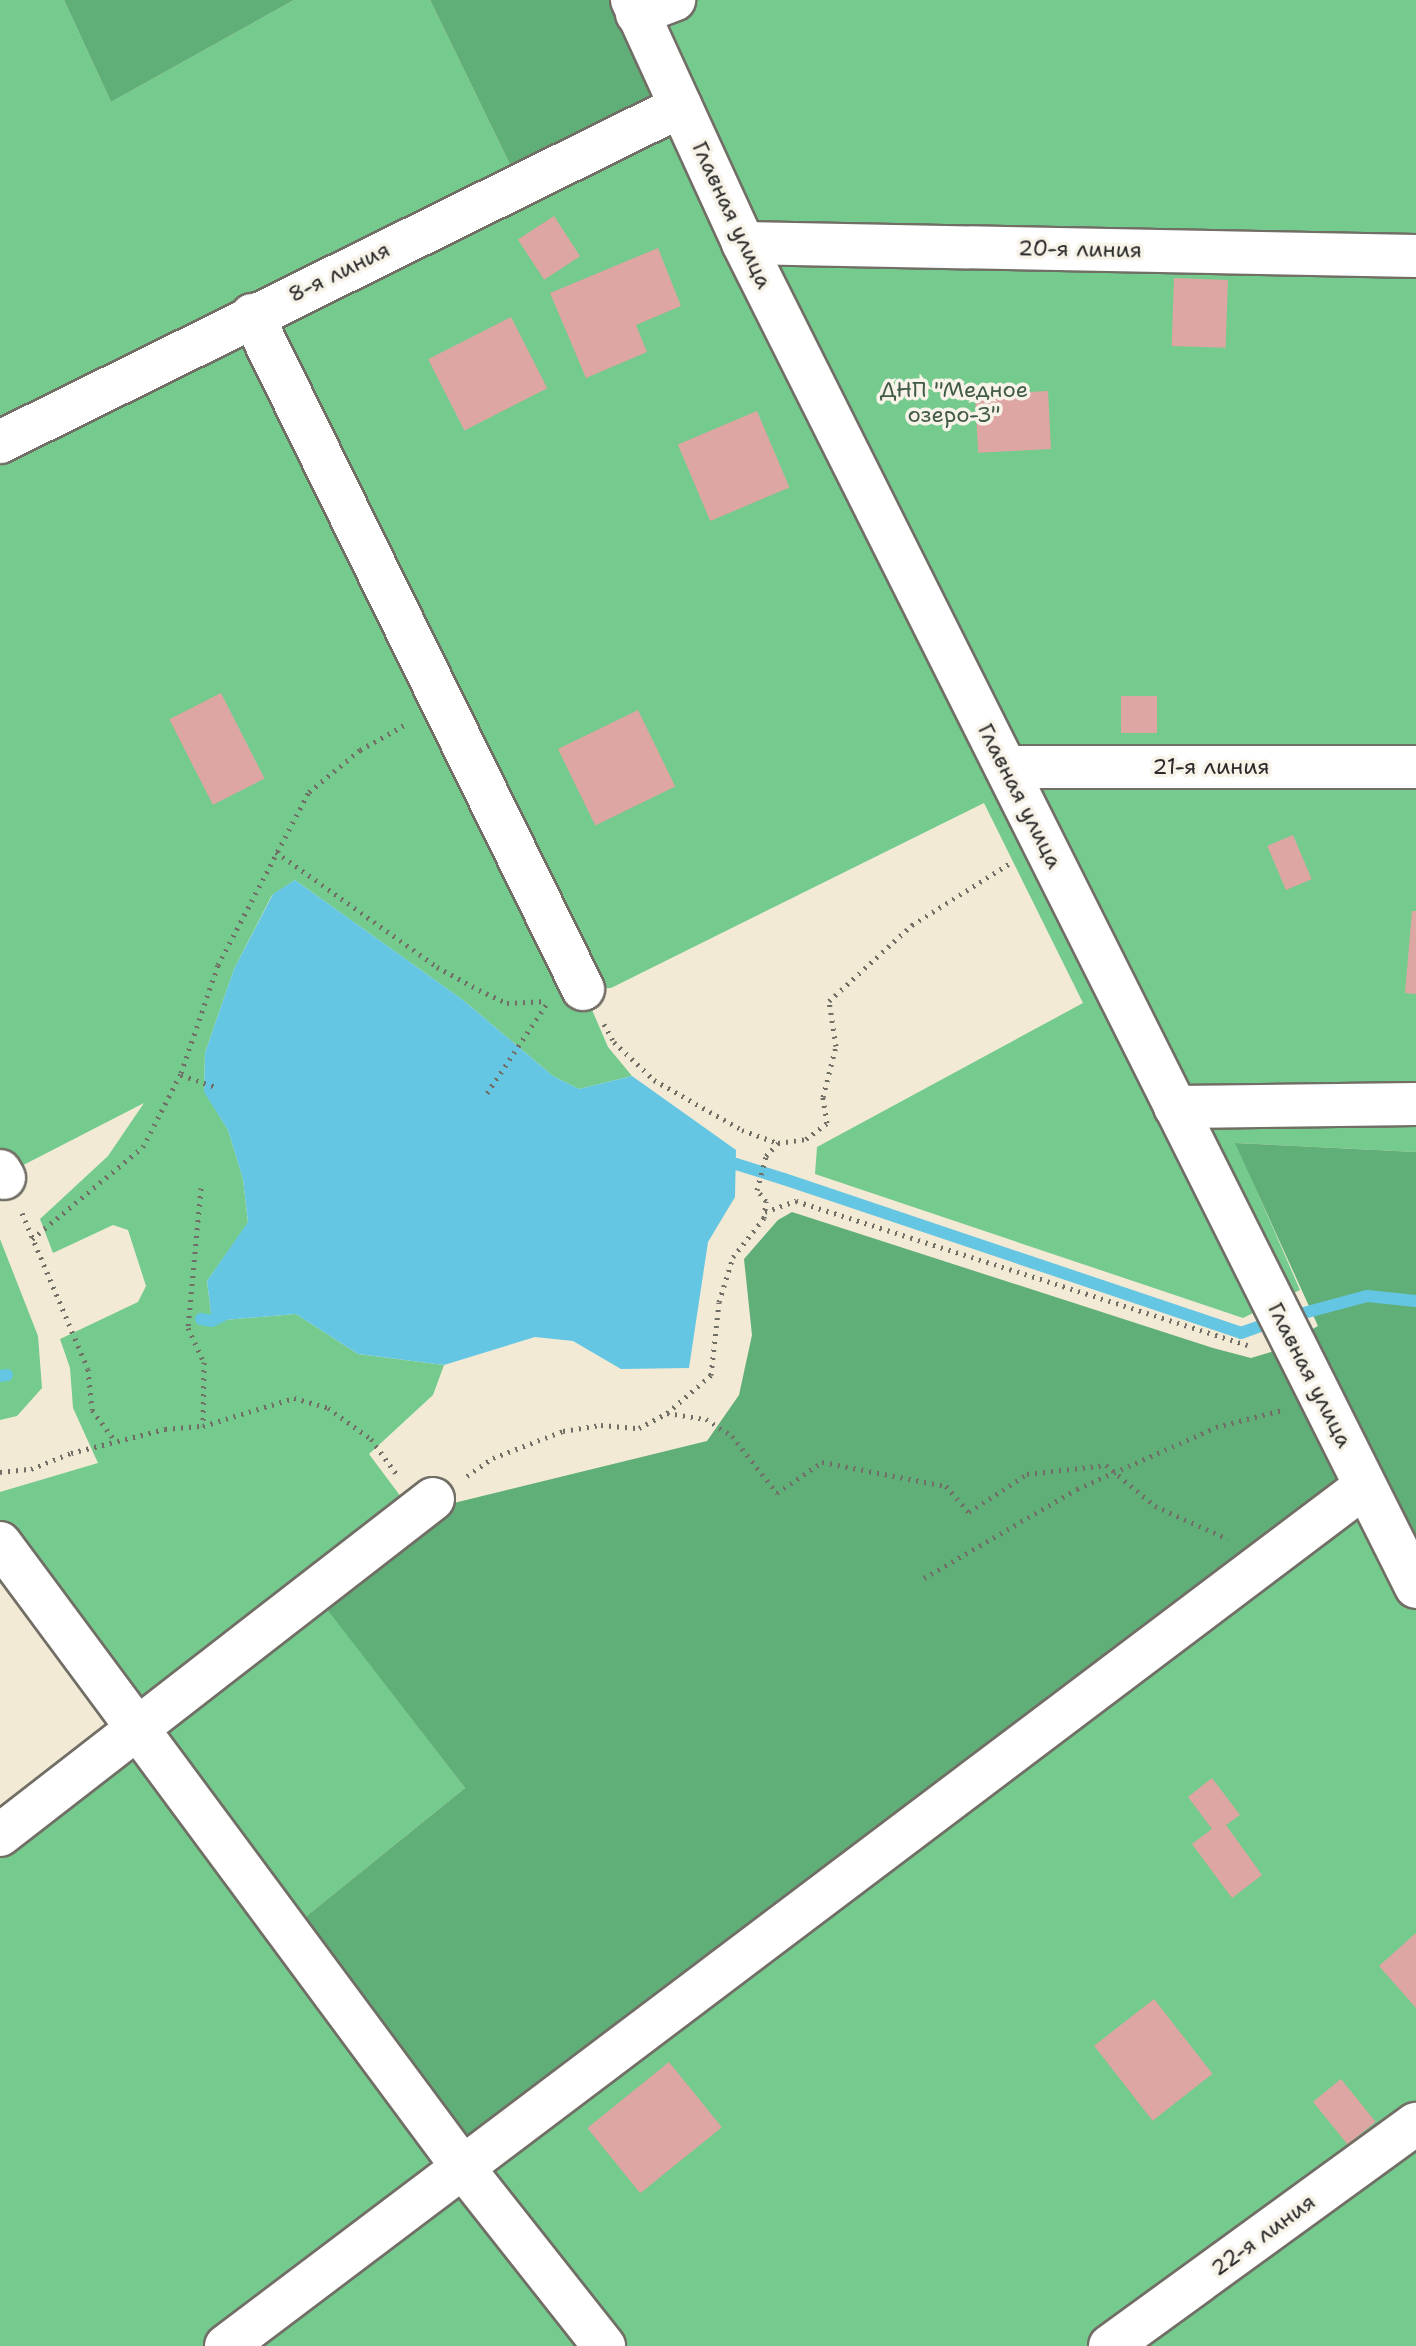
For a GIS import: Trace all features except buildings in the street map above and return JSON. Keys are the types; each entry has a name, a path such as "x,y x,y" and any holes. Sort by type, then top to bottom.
{"street":[{"name":"Главная улица","path":"648,5 681,106 743,243 1416,1587"},
{"name":"8-я линия","path":"0,442 681,106"},
{"name":"20-я линия","path":"743,243 1416,256"},
{"path":"252,315 573,971"},
{"name":"21-я линия","path":"1006,767 1416,767"},
{"path":"1175,1107 1416,1104"},
{"path":"226,2346 461,2165 1365,1486"},
{"path":"0,1835 427,1504"},
{"path":"0,1543 461,2165 604,2346"},
{"name":"22-я линия","path":"1110,2346 1416,2124"}],"path":[{"path":"32,1239 143,1147 181,1075 218,965 261,889 276,852 309,792 379,737 443,707"},
{"path":"573,971 614,1042 654,1080 742,1130 778,1143 806,1139 827,1123 823,1097 836,1046 829,1001 912,925 981,878 1045,846"},
{"path":"276,852 437,967 507,1003 540,1004 573,971"},
{"path":"487,1093 573,971"},
{"path":"181,1075 216,1087"},
{"path":"0,1472 31,1469 115,1441 203,1426 294,1398 328,1408 371,1439 427,1504 493,1458 563,1431 601,1425 639,1428 667,1413 711,1375 719,1302 733,1257 765,1212 766,1201 757,1190 766,1156 778,1143"},
{"path":"7,1182 88,1369 92,1410 115,1441"},
{"path":"201,1188 188,1328 204,1362 203,1426"},
{"path":"765,1212 796,1201 1243,1347"},
{"path":"924,1578 1115,1472 1216,1427 1298,1406"},
{"path":"667,1413 706,1419 732,1436 777,1493 822,1462 946,1486 969,1512 1027,1474 1106,1465 1155,1506 1270,1557"}],"green space":[{"name":"ДНП \"Медное озеро-3\"","path":"0,0 64,0 111,102 294,0 430,0 519,183 631,0 1416,0 1416,1152 1236,1143 1300,1290 1243,1318 815,1174 817,1147 1083,1003 984,803 611,988 583,989 608,1047 632,1076 579,1089 553,1076 463,1000 295,880 272,895 234,969 205,1053 204,1091 228,1130 243,1179 248,1223 207,1281 212,1321 296,1314 358,1354 444,1365 433,1395 369,1454 413,1513 314,1591 465,1788 288,1931 1365,1486 1416,1587 1416,2346 0,2346 0,1835 136,1729 0,1543 0,1492 98,1463 73,1408 70,1368 60,1339 138,1302 146,1286 128,1230 113,1225 53,1253 40,1219 108,1156 144,1103 0,1177"},
{"path":"64,0 294,0 111,102"},
{"path":"430,0 631,0 681,106 519,183"},
{"path":"1235,1143 1416,1152 1416,1587 1365,1486 461,2165 288,1931 465,1788 313,1591 413,1513 707,1441 739,1395 752,1335 744,1259 778,1220 792,1212 1213,1348 1251,1358 1271,1352 1318,1326"},
{"path":"0,1239 38,1336 42,1388 17,1416 0,1420"}],"water":[{"path":"295,880 463,1000 553,1076 579,1089 632,1076 736,1150 735,1197 708,1242 689,1368 621,1369 573,1341 535,1337 444,1365 358,1354 296,1314 212,1321 207,1281 248,1222 243,1179 228,1130 204,1092 205,1053 234,969 273,894"}],"waterway":[{"path":"723,1167 736,1164 784,1179 1241,1333 1266,1324"},
{"path":"1300,1314 1367,1296 1416,1301"},
{"path":"201,1319 212,1321 226,1314"},
{"path":"0,1376 7,1375"}]}
